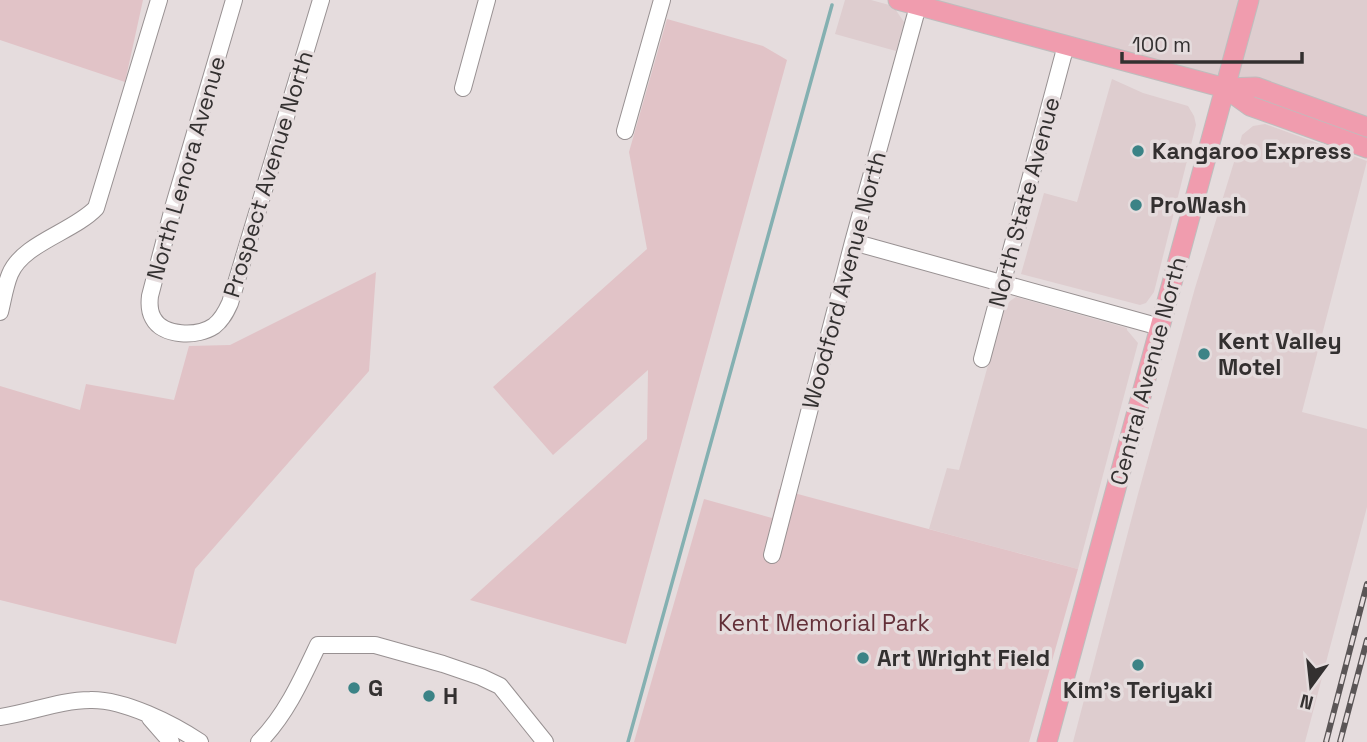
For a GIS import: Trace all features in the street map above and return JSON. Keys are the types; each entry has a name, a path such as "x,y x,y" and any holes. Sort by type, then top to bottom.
{"main road":[{"path":"898,0 1225,88 1256,87 1367,127"},
{"name":"Central Avenue North","path":"1048,742 1248,0"},
{"path":"1225,88 1250,106 1367,148"},
{"path":"1341,117 1367,113"}],"street":[{"path":"0,312 5,270 40,245 87,218 96,208 159,0"},
{"name":"North Lenora Avenue","path":"197,333 183,333 161,326 152,316 150,296 234,0"},
{"name":"Prospect Avenue North","path":"197,333 219,321 230,303 321,0"},
{"path":"463,88 487,0"},
{"path":"625,131 662,0"},
{"name":"Woodford Avenue North","path":"772,555 853,242 918,6"},
{"name":"North State Avenue","path":"982,359 1066,45"},
{"path":"853,242 1160,327"},
{"path":"259,742 282,715 299,687 318,645 375,645 481,677 500,686 545,742"},
{"path":"0,716 92,699 146,713 176,725 200,742"},
{"path":"146,713 171,742"}],"shaded area":[{"path":"845,0 871,0 893,6 904,22 896,51 835,34"},
{"path":"898,0 1367,0 1367,133 1225,88"},
{"path":"1112,79 1143,93 1188,106 1196,125 1154,292 1146,303 1140,305 1021,274 1044,193 1077,202"},
{"path":"1265,124 1367,161 1302,412 1367,429 1367,507 1305,742 1073,742 1195,288 1242,135 1253,126"},
{"path":"1016,297 1127,328 1138,343 1078,569 929,529 947,468 959,470 1003,311"}],"green space":[{"path":"0,0 143,0 125,82 0,40"},
{"path":"667,19 763,46 787,60 626,644 470,600 647,439 648,370 553,455 493,387 647,249 629,152"},
{"path":"376,272 369,371 195,569 176,644 0,600 0,386 80,410 86,384 174,400 189,346 230,345"},
{"name":"Kent Memorial Park","path":"779,489 1078,569 1029,742 634,742 704,499 772,518"}],"waterway":[{"path":"628,742 832,5"}],"railway":[{"path":"1326,742 1367,584"},
{"path":"1340,742 1367,640"}],"place":[{"name":"Kangaroo Express","path":"1138,151"},
{"name":"ProWash","path":"1136,205"},
{"name":"Kent Valley Motel","path":"1204,354"},
{"name":"Art Wright Field","path":"863,658"},
{"name":"Kim's Teriyaki","path":"1138,665"},
{"name":"G","path":"354,688"},
{"name":"H","path":"429,696"}]}
